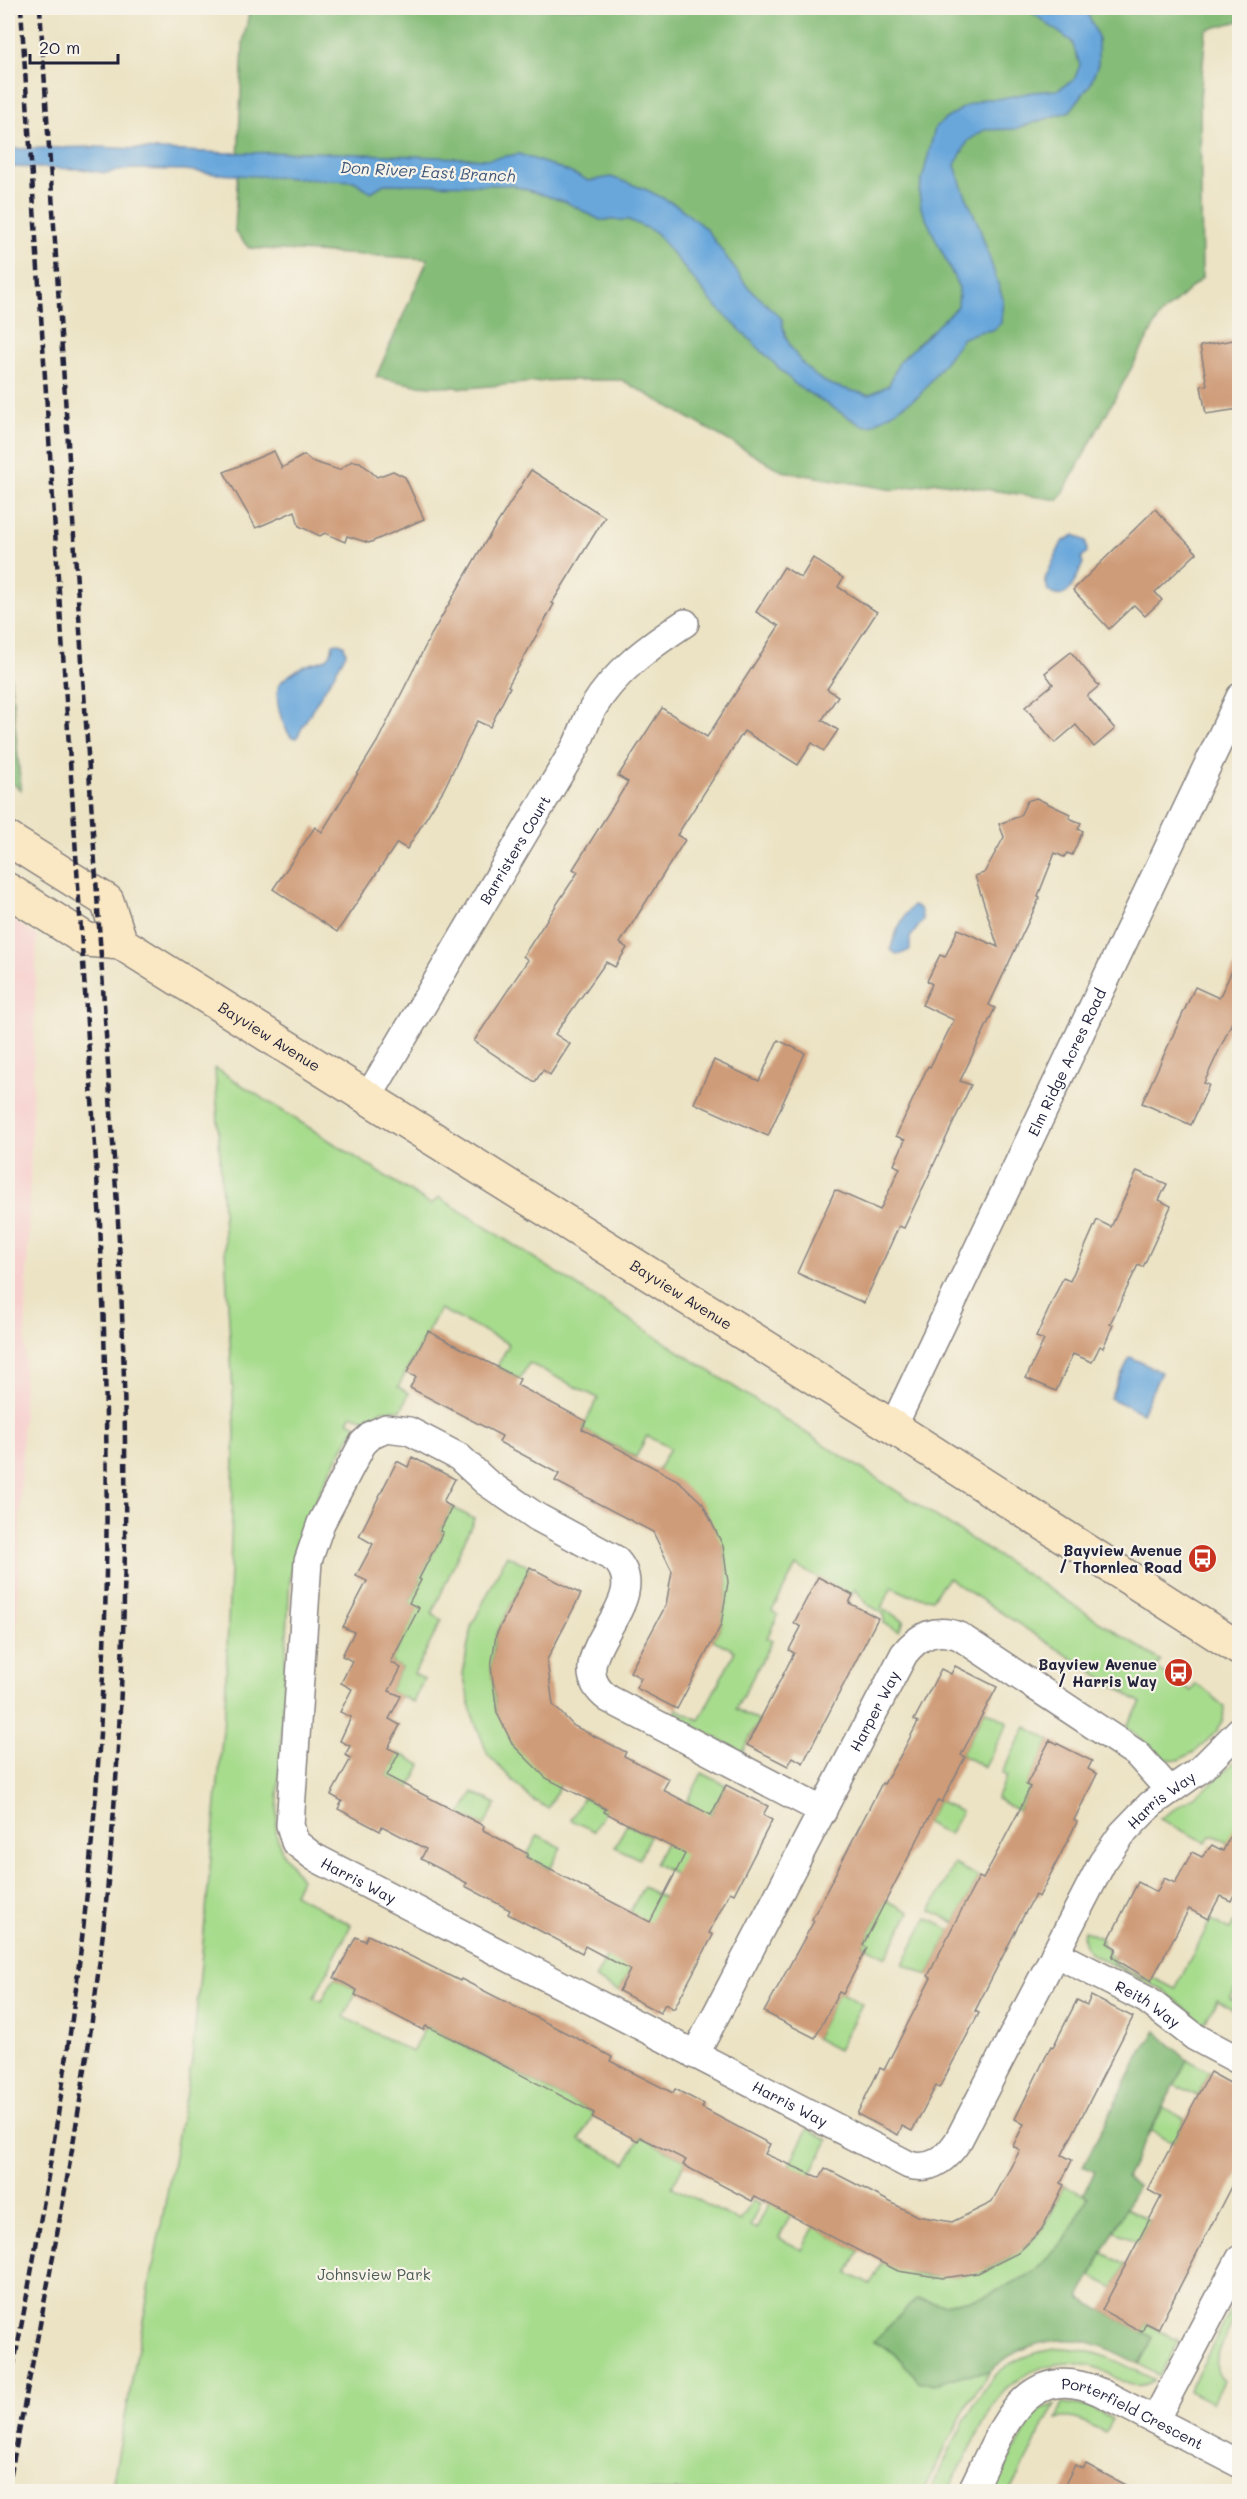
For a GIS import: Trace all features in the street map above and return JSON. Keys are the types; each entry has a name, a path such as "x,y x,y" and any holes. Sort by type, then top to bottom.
{"main road":[{"path":"8,839 107,901 121,943"},
{"name":"Bayview Avenue","path":"8,890 87,940 121,943 894,1427 1239,1649"}],"street":[{"name":"Barristers Court","path":"367,1099 576,746 594,708 624,669 655,643 685,623"},
{"name":"Elm Ridge Acres Road","path":"894,1427 1239,697"},
{"name":"Harris Way","path":"823,1811 609,1699 598,1690 592,1678 592,1665 623,1599 627,1584 624,1570 615,1559 537,1517 486,1482 459,1457 409,1431 386,1428 372,1434 363,1443 321,1523 308,1561 290,1825 294,1842 314,1857 917,2168 933,2165 947,2156 958,2142 1114,1843 1151,1804 1201,1769 1239,1730"},
{"name":"Harper Way","path":"695,2055 904,1654 920,1638 942,1632 950,1633 967,1642 1118,1740 1146,1763 1169,1790"},
{"name":"Reith Way","path":"1055,1953 1148,2000 1195,2037 1239,2061"},
{"path":"1155,2420 1239,2259"},
{"name":"Porterfield Crescent","path":"971,2492 1017,2405 1040,2388 1062,2383 1082,2385 1239,2464"}],"shaded area":[{"path":"8,917 37,936 16,1657 8,1751"}],"green space":[{"path":"250,8 1239,8 1239,21 1206,30 1200,98 1202,278 1160,316 1059,500 937,482 894,490 782,471 622,380 559,380 468,388 416,385 376,377 428,259 249,248 235,232 243,43"},
{"path":"8,650 21,790 8,780"},
{"name":"Johnsview Park","path":"215,1068 431,1205 439,1197 1161,1661 1156,1668 1191,1691 1196,1684 1224,1707 1223,1721 1216,1732 1196,1751 1179,1760 1166,1759 1126,1727 1141,1703 948,1578 932,1599 909,1595 892,1587 881,1608 904,1621 899,1631 884,1623 884,1614 867,1604 855,1589 851,1595 796,1566 772,1611 778,1615 767,1638 772,1641 736,1709 759,1721 742,1752 674,1715 677,1709 699,1720 735,1651 713,1640 721,1625 728,1582 723,1546 658,1470 670,1448 647,1436 636,1457 582,1429 598,1398 529,1363 520,1379 497,1367 509,1344 440,1309 398,1387 409,1393 401,1410 382,1410 365,1420 352,1414 348,1421 357,1425 326,1479 300,1538 290,1578 276,1834 282,1852 301,1879 294,1894 351,1925 314,1998 322,2001 334,1978 357,1990 344,2017 412,2052 426,2026 594,2113 580,2140 626,2163 640,2137 686,2160 672,2187 740,2222 752,2201 760,2204 750,2226 756,2229 808,2128 828,2140 779,2238 802,2250 814,2227 859,2251 848,2273 870,2285 882,2262 903,2271 946,2277 988,2268 1007,2259 1041,2230 1064,2185 1088,2197 1065,2240 1033,2273 984,2297 944,2304 918,2299 987,2346 990,2372 969,2401 923,2491 111,2492 192,2060 225,1707 235,1431"},
{"path":"452,1507 474,1519 432,1614 442,1620 414,1674 424,1679 413,1702 389,1691 401,1668 391,1662 418,1608 409,1603 443,1532 440,1531"},
{"path":"507,1555 530,1567 496,1635 491,1667 497,1713 560,1785 548,1808 532,1800 488,1755 472,1714 463,1674 471,1627"},
{"path":"985,1710 1008,1722 985,1767 961,1755"},
{"path":"1026,1727 1050,1740 1027,1785 1030,1787 1019,1811 996,1799 1007,1776 1002,1773"},
{"path":"399,1753 421,1765 410,1788 387,1776"},
{"path":"1239,1757 1239,1847 1215,1836 1211,1836 1206,1843 1160,1819 1209,1786"},
{"path":"702,1773 726,1785 678,1876 655,1864"},
{"path":"473,1792 496,1804 484,1826 461,1815"},
{"path":"583,1797 606,1809 594,1831 571,1820"},
{"path":"938,1800 961,1812 949,1835 926,1823"},
{"path":"627,1824 650,1836 639,1859 615,1847"},
{"path":"538,1835 561,1847 550,1869 526,1857"},
{"path":"954,1864 979,1877 955,1923 931,1910"},
{"path":"643,1887 666,1899 619,1991 595,1979"},
{"path":"886,1900 910,1912 886,1957 863,1945"},
{"path":"1239,1912 1239,1983 1230,1999 1239,2004 1239,2013 1217,2000 1204,2024 1164,1991 1093,1955 1084,1941 1084,1930 1102,1939 1102,1945 1115,1959 1113,1963 1143,1978 1146,1974 1175,1989 1211,1920 1230,1930"},
{"path":"927,1918 951,1930 928,1976 903,1964"},
{"path":"839,1992 862,2004 838,2050 815,2038"},
{"path":"1156,2031 1187,2060 1126,2178 1138,2185 1079,2298 1153,2337 1139,2364 1091,2343 1063,2340 1028,2347 1007,2357 990,2372 963,2375 934,2385 918,2381 899,2357 873,2342 916,2299 944,2304 984,2297 1033,2273 1065,2240 1088,2197 1083,2194 1095,2172 1083,2166 1142,2051"},
{"path":"1187,2060 1210,2072 1197,2096 1175,2084"},
{"path":"1163,2107 1185,2119 1173,2143 1151,2131"},
{"path":"1126,2208 1149,2220 1137,2243 1114,2230"},
{"path":"1103,2253 1125,2265 1114,2288 1091,2276"},
{"path":"1232,2308 1239,2311 1239,2323 1234,2320 1219,2352 1217,2368 1224,2381 1213,2403 1189,2391"},
{"path":"1146,2323 1179,2341 1160,2376 1139,2364 1153,2338 1142,2332"},
{"path":"1065,2348 1101,2355 1155,2380 1147,2384 1133,2385 1099,2369 1070,2363 1055,2364 1028,2374 1016,2381 995,2402 948,2491 930,2491 971,2410 990,2381 1000,2371 1023,2357"},
{"path":"1063,2403 1089,2407 1112,2419 1105,2432 1075,2419 1056,2419"},
{"path":"1055,2404 1010,2491 993,2491 1032,2419 1038,2411"}],"water":[{"name":"Don River East Branch","path":"1026,8 1085,8 1098,37 1098,64 1090,85 1070,111 1015,129 984,130 968,141 955,165 979,226 1003,299 1001,323 993,330 978,332 963,338 919,396 871,426 861,425 797,386 711,301 655,232 629,220 600,220 566,202 511,185 384,184 371,192 354,181 216,174 185,170 131,169 105,173 82,169 8,167 8,149 94,147 228,153 310,152 489,159 519,154 589,181 611,177 647,190 678,206 707,230 747,286 782,319 790,346 808,369 823,381 869,395 889,385 899,362 958,306 959,288 921,208 919,192 935,128 966,106 984,99 1057,90 1074,80 1080,65 1072,42"},
{"path":"1074,535 1086,541 1087,552 1081,558 1083,563 1071,588 1066,593 1055,595 1048,591 1045,579 1062,542"},
{"path":"333,644 344,645 346,653 299,734 296,738 291,737 279,711 277,697 279,684 304,666 327,658"},
{"path":"913,906 920,908 923,920 910,938 910,950 898,955 891,950 893,941 902,921"},
{"path":"1130,1357 1161,1372 1142,1413 1110,1398"}],"building":[{"path":"1239,339 1239,409 1206,414 1201,386 1207,385 1200,346"},
{"path":"274,451 282,468 304,455 311,461 339,470 352,461 360,462 377,477 393,471 405,477 424,519 369,543 347,536 345,542 325,533 320,536 299,526 295,511 256,528 224,472"},
{"path":"531,470 605,517 552,603 554,604 508,686 510,687 490,727 477,721 444,789 407,849 397,843 337,932 273,889 315,827 322,832 377,742 431,635 479,552"},
{"path":"1155,509 1197,553 1155,592 1162,600 1145,616 1134,605 1109,629 1073,590"},
{"path":"813,558 843,578 838,587 877,612 827,689 838,696 822,720 838,730 824,751 812,743 798,765 744,731 677,835 685,840 620,943 627,948 615,967 606,962 555,1034 570,1044 550,1075 543,1070 535,1082 474,1041 528,960 523,956 578,872 573,869 628,782 618,776 662,708 707,737 779,626 756,612 784,567 801,578"},
{"path":"1071,652 1099,686 1087,696 1115,729 1094,747 1076,725 1055,743 1025,707 1053,684 1045,673"},
{"path":"1036,798 1070,814 1069,818 1081,823 1078,829 1083,831 1072,855 1067,853 1064,857 1055,853 1038,896 1040,897 989,1005 995,1008 960,1081 971,1085 904,1228 899,1226 864,1303 797,1273 835,1190 880,1210 900,1168 894,1165 905,1140 896,1136 928,1066 930,1067 954,1020 922,1005 932,984 927,981 940,955 945,957 958,929 998,947 975,876 984,873 1004,837 999,824 1020,816 1027,801"},
{"path":"1239,956 1239,1007 1204,1083 1209,1085 1191,1125 1142,1103 1195,987 1219,998"},
{"path":"778,1040 805,1053 768,1136 694,1103 714,1060 759,1081"},
{"path":"1137,1171 1167,1184 1159,1200 1171,1206 1143,1267 1138,1265 1110,1324 1113,1325 1103,1348 1100,1346 1092,1362 1073,1354 1056,1391 1026,1378 1044,1340 1036,1337 1063,1278 1070,1281 1097,1220 1111,1227"},
{"path":"428,1331 520,1379 517,1385 586,1421 582,1429 679,1481 703,1504 723,1546 728,1582 721,1625 677,1709 636,1688 641,1678 630,1672 666,1605 672,1571 653,1532 555,1481 559,1474 499,1442 502,1436 410,1388 416,1377 407,1373"},
{"path":"412,1457 455,1479 443,1502 452,1507 440,1531 443,1532 409,1603 419,1608 391,1662 401,1668 389,1691 401,1696 389,1719 400,1725 388,1748 399,1753 387,1776 484,1826 483,1830 528,1854 526,1857 650,1922 685,1854 604,1812 606,1809 546,1778 513,1745 497,1713 491,1667 496,1635 530,1567 581,1594 547,1660 553,1705 574,1726 626,1752 624,1756 669,1779 663,1790 711,1815 726,1785 768,1806 763,1815 772,1820 734,1894 730,1892 709,1933 713,1935 674,2009 665,2004 660,2013 619,1991 630,1970 585,1946 582,1953 508,1914 510,1910 465,1886 467,1883 421,1859 426,1849 382,1826 380,1831 338,1809 342,1801 331,1795 351,1758 345,1755 350,1746 340,1741 351,1717 340,1712 352,1689 341,1683 352,1661 342,1656 354,1632 343,1627 367,1581 356,1576 373,1544 359,1536 397,1461 408,1467"},
{"path":"818,1577 853,1595 849,1603 878,1618 803,1763 793,1757 788,1766 747,1745 794,1653 789,1650 801,1627 794,1623"},
{"path":"955,1666 997,1687 961,1755 965,1757 942,1802 938,1800 863,1945 867,1948 843,1994 839,1992 815,2038 764,2012 814,1921 812,1919 882,1783 884,1784 918,1722 914,1720 941,1669 951,1674"},
{"path":"1050,1740 1092,1761 1088,1769 1097,1774 1074,1820 1077,1822 1039,1897 1035,1895 1018,1926 975,2011 979,2013 939,2088 936,2086 912,2131 902,2126 898,2135 857,2114 880,2068 884,2070 931,1978 928,1976 979,1877 983,1879 1019,1811 1030,1787 1026,1785"},
{"path":"1239,1817 1239,1884 1231,1901 1220,1896 1208,1919 1189,1909 1151,1981 1112,1957 1116,1948 1107,1943 1138,1882 1157,1892 1164,1878 1175,1883 1192,1852 1202,1857 1212,1845 1223,1851"},
{"path":"368,1935 460,1981 461,1979 584,2042 612,2057 610,2061 673,2093 675,2089 704,2104 702,2108 770,2144 765,2154 820,2178 825,2168 917,2216 952,2222 991,2203 1020,2150 1013,2146 1024,2124 1015,2119 1051,2046 1053,2047 1077,2000 1087,2005 1091,1996 1133,2017 1062,2155 1072,2160 1061,2183 1064,2185 1042,2229 1018,2253 978,2273 943,2278 898,2271 755,2197 752,2201 683,2165 686,2160 640,2137 638,2141 592,2117 594,2113 449,2037 426,2026 423,2030 355,1995 357,1990 334,1978 356,1937 365,1941"},
{"path":"1210,2072 1239,2088 1239,2171 1158,2329 1146,2323 1142,2332 1102,2310 1161,2197 1148,2190"},
{"path":"1086,2464 1138,2492 1061,2492 1075,2465 1083,2469"}],"railway":[{"path":"8,2395 57,2118 85,1909 103,1685 106,1531 105,1377 100,1223 21,8"},
{"path":"8,2488 63,2202 97,1986 113,1826 125,1567 124,1395 118,1221 40,8"}],"place":[{"name":"Bayview Avenue / Thornlea Road","path":"1203,1559"},
{"name":"Bayview Avenue / Harris Way","path":"1178,1673"}]}
